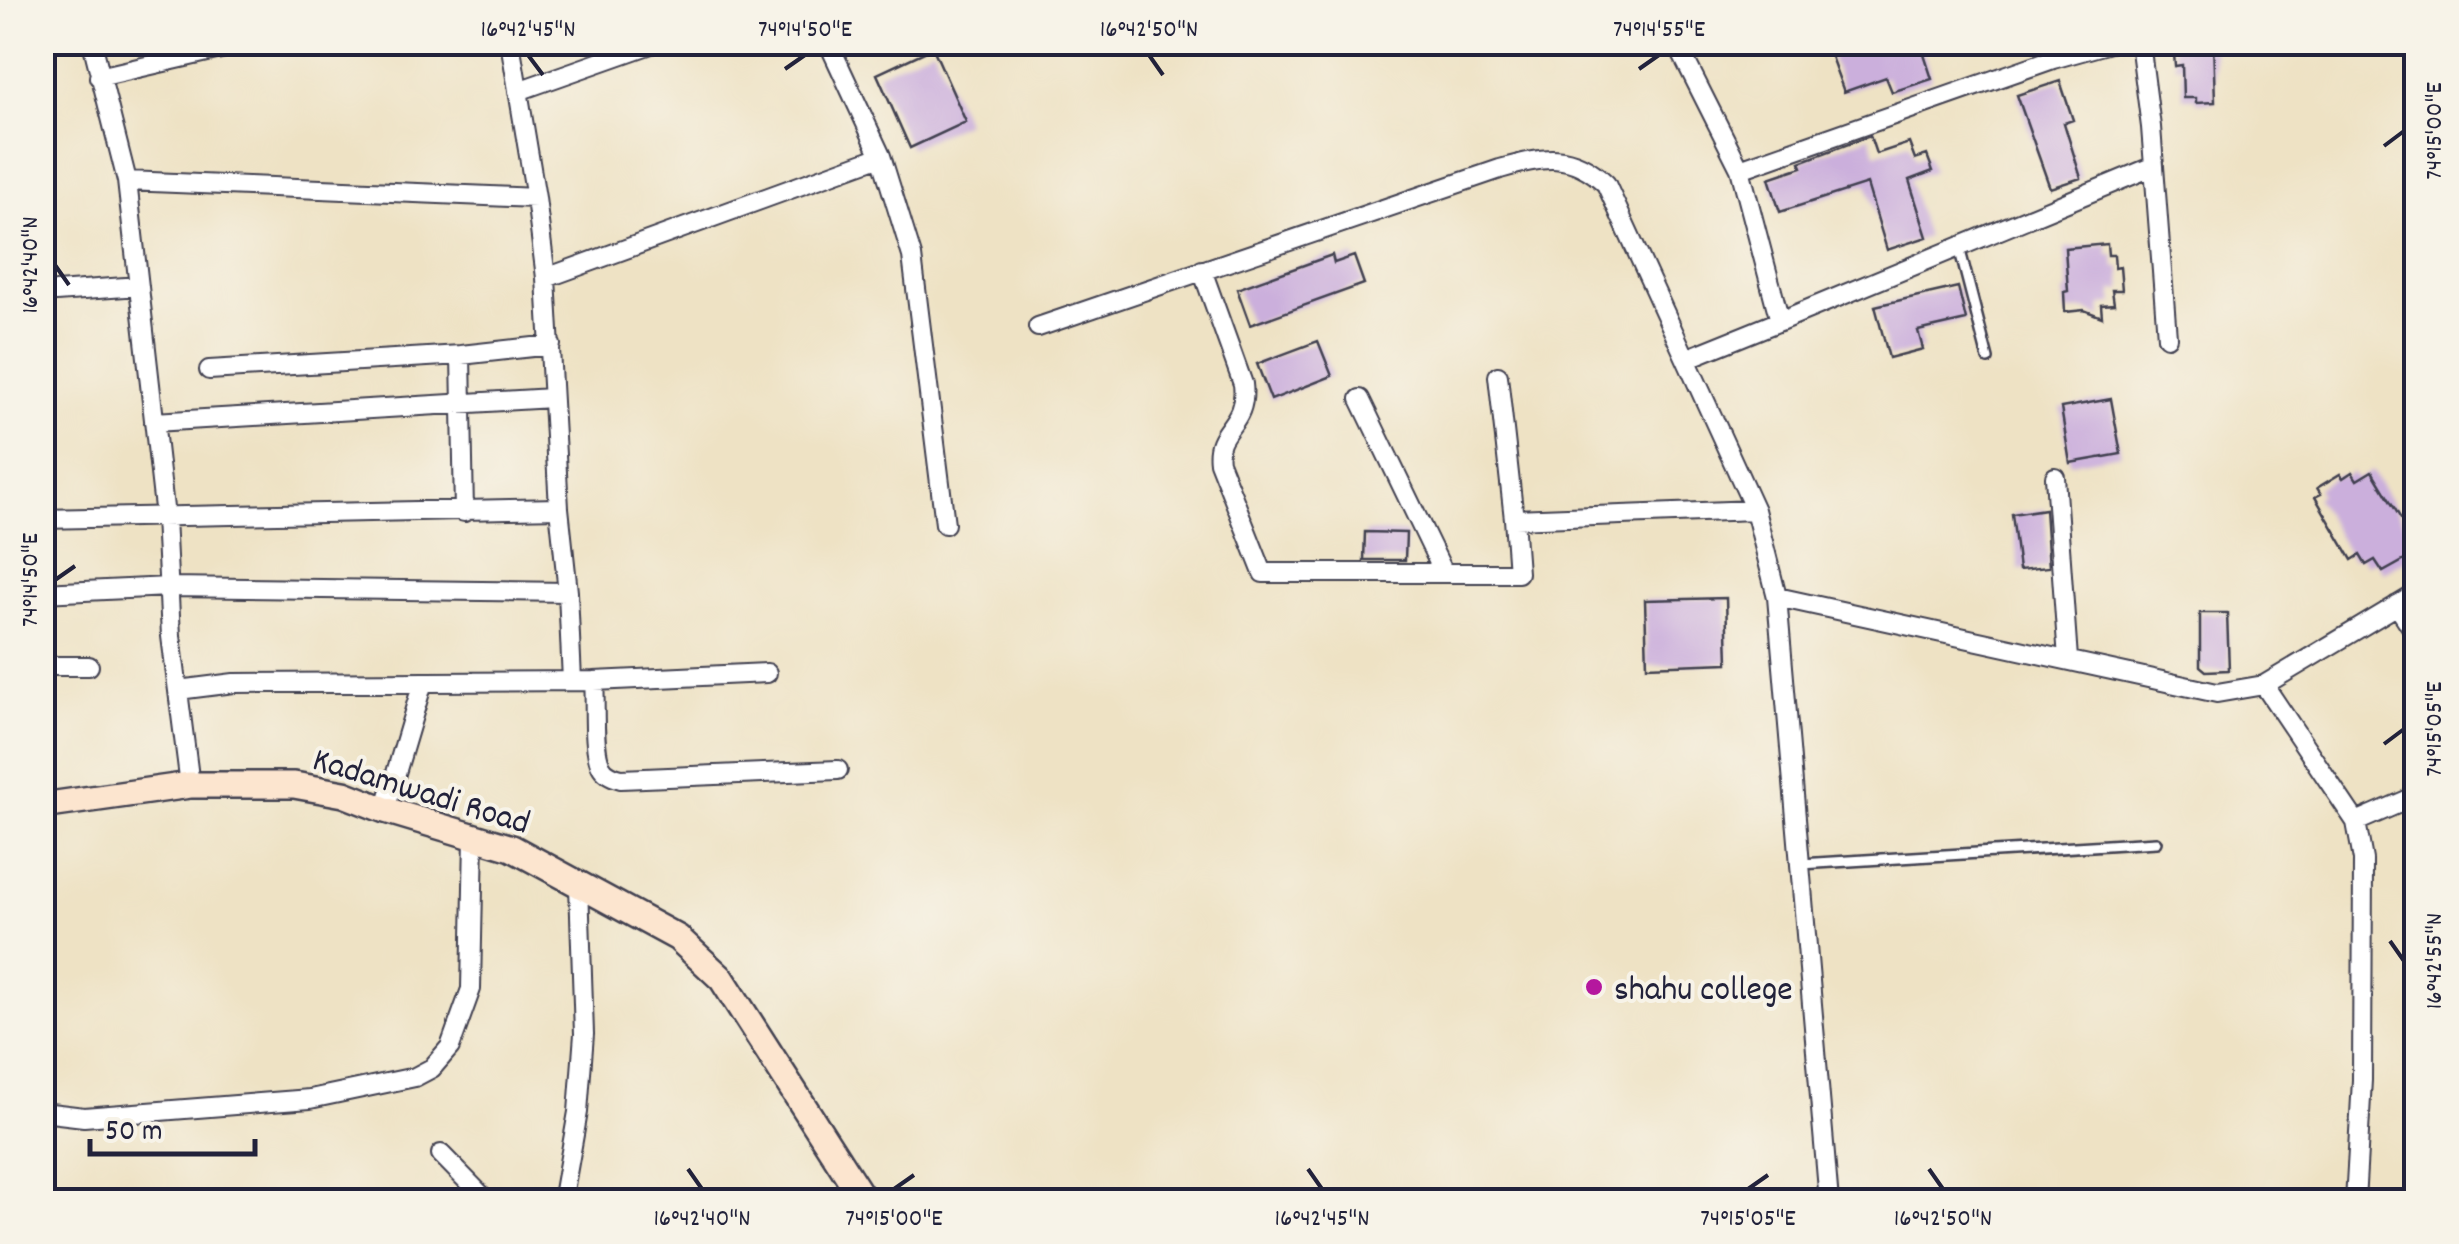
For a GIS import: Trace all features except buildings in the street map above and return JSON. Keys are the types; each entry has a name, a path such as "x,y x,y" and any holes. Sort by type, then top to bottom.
{"street":[{"path":"92,42 127,181 190,785"},
{"path":"99,77 251,42"},
{"path":"510,42 546,278 572,682"},
{"path":"518,91 657,42"},
{"path":"828,42 881,156 912,256 945,524"},
{"path":"1676,42 1740,169 1780,321"},
{"path":"1740,169 2051,51 2114,42"},
{"path":"2140,42 2167,337"},
{"path":"546,278 881,156"},
{"path":"1038,327 1539,158 1566,160 1589,168 1606,184 1755,510 1777,598 1829,1202"},
{"path":"1686,359 2154,166"},
{"path":"127,181 536,198"},
{"path":"1202,270 1244,384 1243,410 1219,443 1218,462 1263,573 1518,573 1498,376"},
{"path":"42,293 139,286"},
{"path":"210,370 461,355 552,345"},
{"path":"461,355 464,512"},
{"path":"154,422 552,398"},
{"path":"1360,399 1444,573"},
{"path":"2055,478 2068,659"},
{"path":"42,520 559,508"},
{"path":"1514,518 1755,510"},
{"path":"42,593 169,587 568,592"},
{"path":"1777,598 2217,693 2264,686 2416,594"},
{"path":"2397,605 2416,634"},
{"path":"42,666 89,666"},
{"path":"178,690 234,684 572,682 767,673"},
{"path":"594,681 598,754 609,775 621,779 838,770"},
{"path":"386,810 423,682"},
{"path":"2264,686 2356,822 2363,860 2362,1080 2355,1202"},
{"name":"Kadamwadi Road","path":"42,806 190,785 294,785 344,794 512,848 678,938 722,979 864,1202"},
{"path":"2356,822 2416,796"},
{"path":"42,1112 84,1117 310,1098 414,1077 432,1068 450,1048 471,989 474,837"},
{"path":"562,1202 578,1112 584,1034 579,886"},
{"path":"441,1154 488,1202"}],"lane":[{"path":"1959,247 1988,359"},
{"path":"1801,864 2156,842"}],"place":[{"name":"shahu college","path":"1594,987"}]}
